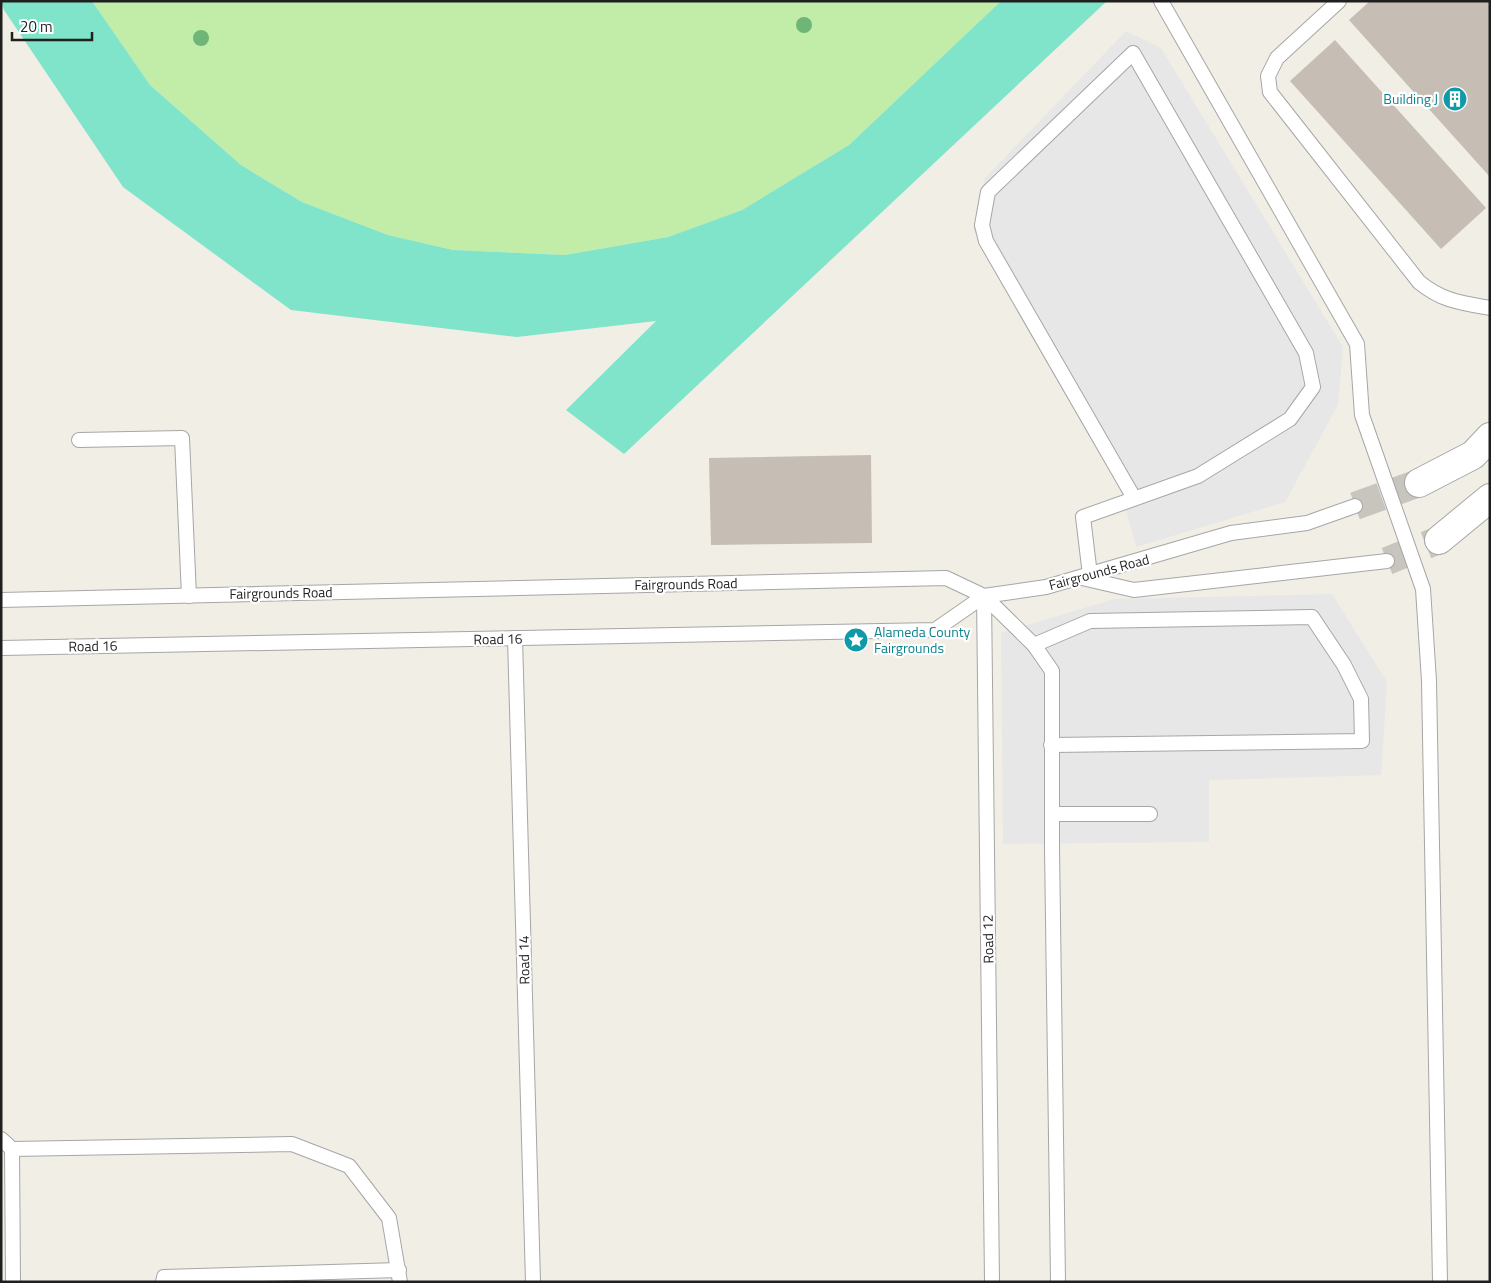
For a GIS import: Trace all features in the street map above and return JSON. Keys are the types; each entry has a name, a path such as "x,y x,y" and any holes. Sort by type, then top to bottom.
{"street":[{"path":"1419,483 1473,455 1490,437"},
{"path":"1439,540 1490,498"}],"lane":[{"path":"1161,1 1357,344 1362,415 1423,589 1429,691 1440,1282"},
{"path":"1339,1 1277,58 1268,76 1270,92 1419,282 1434,295 1453,302 1490,308"},
{"path":"1134,498 986,240 982,225 988,192 1133,53 1306,352 1313,388 1290,419 1198,476 1083,517 1085,576 1134,590 1387,560"},
{"path":"79,440 182,438 189,596"},
{"name":"Fairgrounds Road","path":"1,600 946,578 984,596 1046,587 1231,534 1307,523 1355,506"},
{"path":"984,596 1034,645 1052,671 1051,745 1058,1282"},
{"name":"Road 16","path":"1,648 935,630 984,596"},
{"name":"Road 12","path":"984,596 992,1282"},
{"path":"1034,645 1090,621 1312,617 1344,665 1361,699 1362,741 1051,745"},
{"name":"Road 14","path":"515,638 533,1282"},
{"path":"1052,814 1150,814"},
{"path":"1,1139 12,1149 292,1144 350,1166 389,1218 400,1276 164,1276 162,1282"},
{"path":"12,1149 13,1282"}],"green space":[{"path":"1,1 92,1 150,85 241,165 302,202 388,235 453,250 565,255 668,237 742,210 849,145 1001,1 1107,1 624,454 566,410 656,321 517,337 291,310 123,187 4,10"},
{"path":"92,1 1001,1 849,145 742,210 668,237 565,255 453,250 388,235 302,202 241,165 150,85"}],"shaded area":[{"path":"1126,31 1161,48 1343,347 1338,405 1285,502 1136,547 1118,480 973,230 985,178"},
{"path":"1332,594 1387,682 1381,775 1209,780 1209,842 1003,844 1001,633 1114,599"}],"building":[{"name":"Building J","path":"1370,1 1490,1 1490,177 1349,20"},
{"path":"1335,40 1486,208 1441,249 1290,81"},
{"path":"871,455 872,543 711,545 709,458"}],"tunnel":[{"path":"1355,506 1419,483"},
{"path":"1387,561 1439,540"}],"place":[{"name":"Building J","path":"1455,99"},
{"name":"Alameda County Fairgrounds","path":"856,640"}]}
